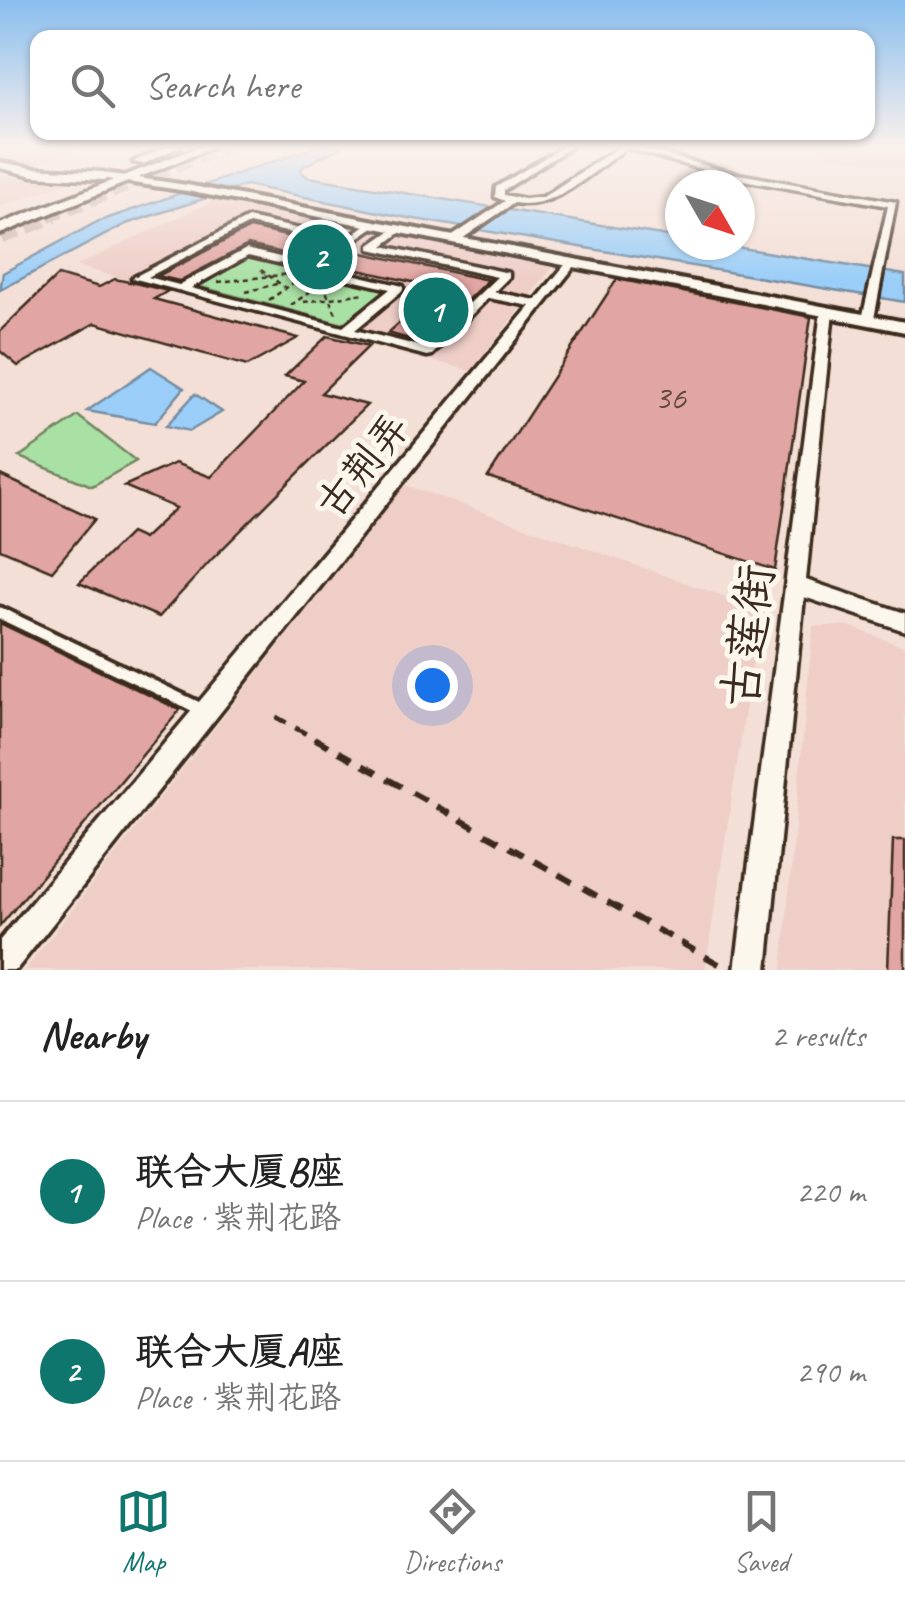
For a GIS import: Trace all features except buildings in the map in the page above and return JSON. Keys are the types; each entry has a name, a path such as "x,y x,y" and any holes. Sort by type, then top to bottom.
{"main road":[{"path":"0,216 64,191"},
{"path":"0,229 95,191"}],"street":[{"path":"204,191 905,326"},
{"path":"499,191 500,197 546,200 559,191"},
{"path":"822,191 893,204 868,320"},
{"path":"454,239 512,199"},
{"path":"248,221 374,247 504,274 427,352 138,278 248,221"},
{"path":"348,242 374,224"},
{"path":"374,247 400,229"},
{"path":"181,289 246,252 399,288 346,331"},
{"name":"古荆弄","path":"0,965 574,262"},
{"path":"485,294 538,304"},
{"name":"古莲街","path":"751,970 826,311"},
{"path":"795,585 905,622"}],"lane":[{"path":"0,613 206,712"}],"path":[{"path":"230,267 234,281"},
{"path":"258,267 286,288"},
{"path":"216,283 308,272 256,308"},
{"path":"279,314 336,273"},
{"path":"238,295 280,283"},
{"path":"322,283 338,316"},
{"path":"304,302 368,293"},
{"path":"276,717 729,970"}],"shaded area":[{"path":"0,191 42,191 0,207"},
{"path":"215,200 553,267 471,371 76,266"},
{"path":"405,485 761,609 705,970 25,970"},
{"path":"813,626 848,626 905,647 905,970 782,970"}],"green space":[{"path":"248,257 386,289 343,324 197,286"},
{"path":"78,416 136,461 92,486 19,457"}],"water":[{"path":"186,191 227,191 126,224 0,290 3,273 97,222"},
{"path":"277,191 395,191 665,236 665,260 755,260 755,250 905,275 905,302 403,217"},
{"path":"151,367 184,388 155,423 87,411"},
{"path":"195,394 222,412 190,431 166,426"}],"tunnel":[{"path":"47,216 110,191"},
{"path":"0,235 54,214"}],"place":[{"name":"联合大厦A座","path":"320,257"},
{"name":"联合大厦B座","path":"436,310"}]}
